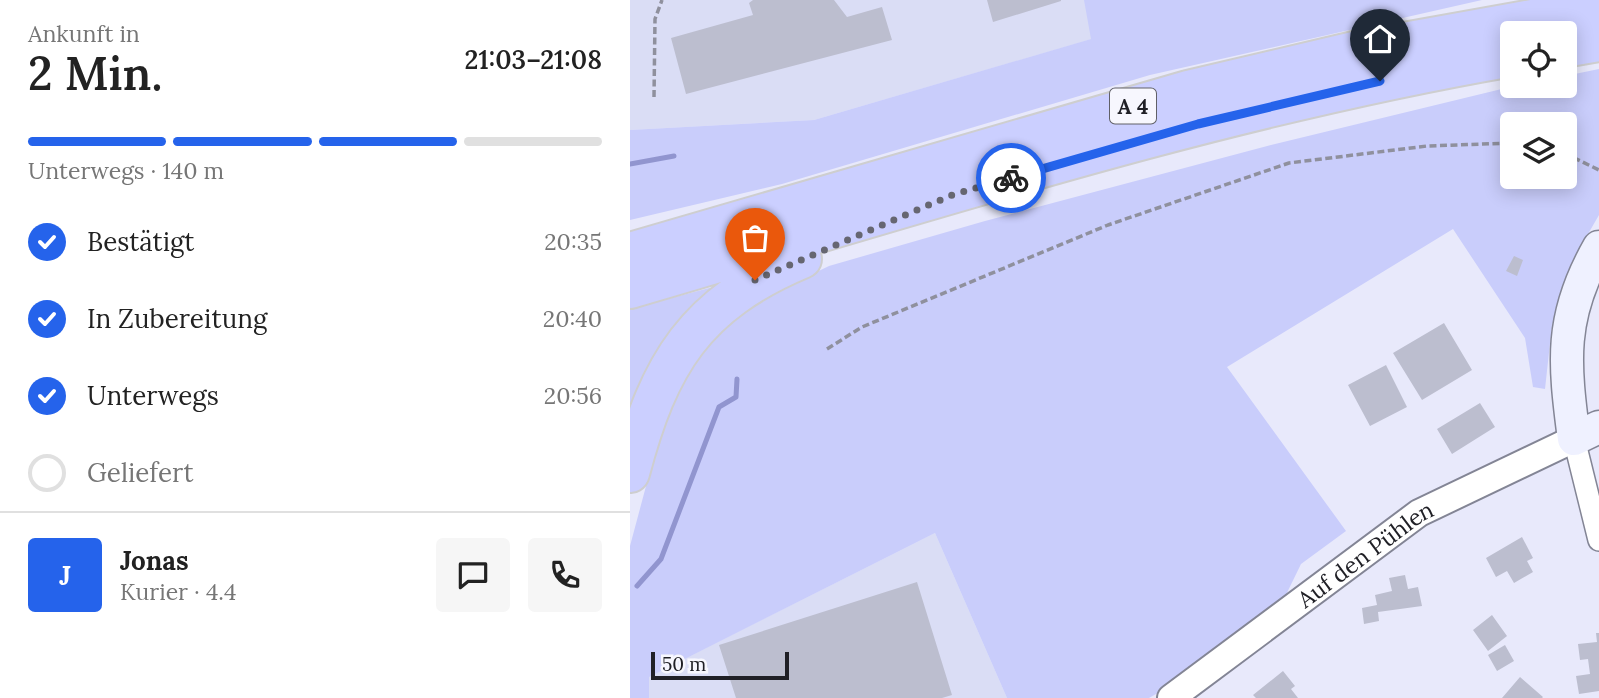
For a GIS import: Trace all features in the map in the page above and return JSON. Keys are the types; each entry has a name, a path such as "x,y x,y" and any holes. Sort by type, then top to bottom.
{"highway":[{"name":"A 4","path":"630,252 1188,90 1354,51 1599,7"},
{"path":"1577,46 1599,42"},
{"name":"A 4","path":"630,289 1224,118 1359,85 1500,59"},
{"path":"630,472 647,415 659,386 697,327 724,301 755,280 952,195"}],"main road":[{"path":"1587,433 1565,372 1566,339 1573,304 1599,247"}],"street":[{"path":"1587,433 1599,540"},
{"name":"Auf den Pühlen","path":"1171,698 1419,513 1587,433"}],"path":[{"path":"654,97 653,55 656,19 662,0"},
{"path":"827,349 862,327 1108,225 1289,163 1427,146 1500,144"},
{"path":"1577,159 1599,170"}],"shaded area":[{"path":"630,0 1085,0 1092,39 814,120 630,130"},
{"path":"1084,0 1482,0 1150,75 782,184 630,220 630,130 814,120 1091,39"},
{"path":"1599,69 1599,215 1577,253 1552,325 1545,389 1533,387 1525,338 1453,229 1227,367 1346,531 1301,564 1282,603 1184,678 1149,698 1007,698 935,533 649,677 649,698 630,698 630,546 668,404 698,355 744,307 829,266 985,221 1271,145 1500,89 1500,98 1577,98 1577,74"},
{"path":"728,283 630,447 630,309"},
{"path":"935,533 1007,698 649,698 648,677"}],"building":[{"path":"753,0 834,0 847,17 882,7 892,40 686,94 671,38 753,15 749,3"},
{"path":"987,0 1061,0 1061,1 993,22"},
{"path":"1514,256 1523,260 1517,276 1506,271"},
{"path":"1444,323 1472,370 1422,400 1393,353"},
{"path":"1386,365 1407,407 1370,426 1348,385"},
{"path":"1480,403 1495,427 1452,454 1437,429"},
{"path":"1522,537 1533,558 1527,561 1533,572 1514,583 1507,571 1496,577 1486,558"},
{"path":"1405,575 1408,589 1418,587 1422,606 1378,612 1379,621 1364,624 1362,608 1377,605 1375,595 1392,591 1389,578"},
{"path":"917,582 952,695 942,698 736,698 719,645"},
{"path":"1492,615 1507,636 1488,651 1473,630"},
{"path":"1596,633 1599,633 1599,691 1579,694 1576,676 1590,674 1588,659 1580,660 1578,644 1597,642"},
{"path":"1505,645 1514,661 1497,671 1488,655"},
{"path":"1283,671 1295,686 1291,689 1298,698 1256,698 1253,695"},
{"path":"1520,677 1543,697 1502,698"}],"waterway":[{"path":"630,164 674,156"},
{"path":"637,586 661,559 719,407 736,397 737,379"}],"way so far":[{"path":"755,280 952,195 1011,178"}],"route":[{"path":"1011,178 1198,124 1380,81"}]}
